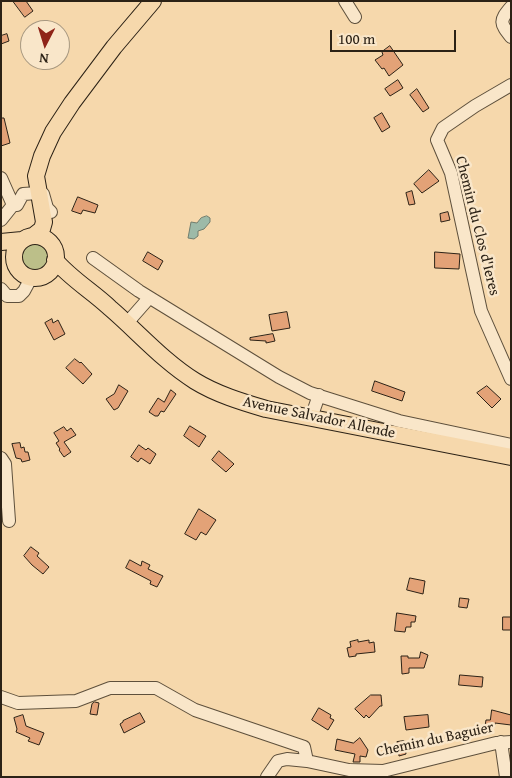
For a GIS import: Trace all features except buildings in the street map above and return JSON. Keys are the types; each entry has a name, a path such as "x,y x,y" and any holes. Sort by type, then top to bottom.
{"main road":[{"path":"48,144 47,186 54,254 52,269 37,277 19,272 7,257 28,238 42,229 44,222 36,176 42,156 53,132 72,103 132,25 154,1"},
{"path":"1,242 28,238 46,239 54,254"},
{"name":"Avenue Salvador Allende","path":"54,254 75,281 96,295 158,352 195,381 237,400 311,418 511,457"},
{"name":"Avenue Salvador Allende","path":"37,277 75,281"}],"street":[{"path":"345,1 355,17"},
{"path":"511,6 502,17 502,25 511,37"},
{"name":"Chemin du Clos d'Ieres","path":"511,84 443,128 437,140 451,174 481,311 511,379"},
{"path":"1,178 13,205"},
{"path":"1,220 13,205 16,205 23,194 43,194 47,208 51,212"},
{"path":"93,258 149,298 278,377 310,393 399,421 511,445"},
{"path":"1,288 7,296 19,296 37,277"},
{"path":"127,323 149,298"},
{"path":"311,418 319,395"},
{"path":"1,458 5,464 9,521"},
{"path":"1,696 18,703 76,701 110,688 156,688 195,710 304,747 306,761"},
{"path":"506,742 506,777"},
{"name":"Chemin du Baguier","path":"267,777 278,761 306,761 349,770 383,771 506,742"}],"green space":[{"path":"34,242 45,246 49,257 45,268 34,272 23,268 19,257 23,246"}],"shaded area":[{"path":"207,216 210,218 210,222 204,229 198,231 198,236 194,239 188,238 191,222 197,223 201,218"}]}
